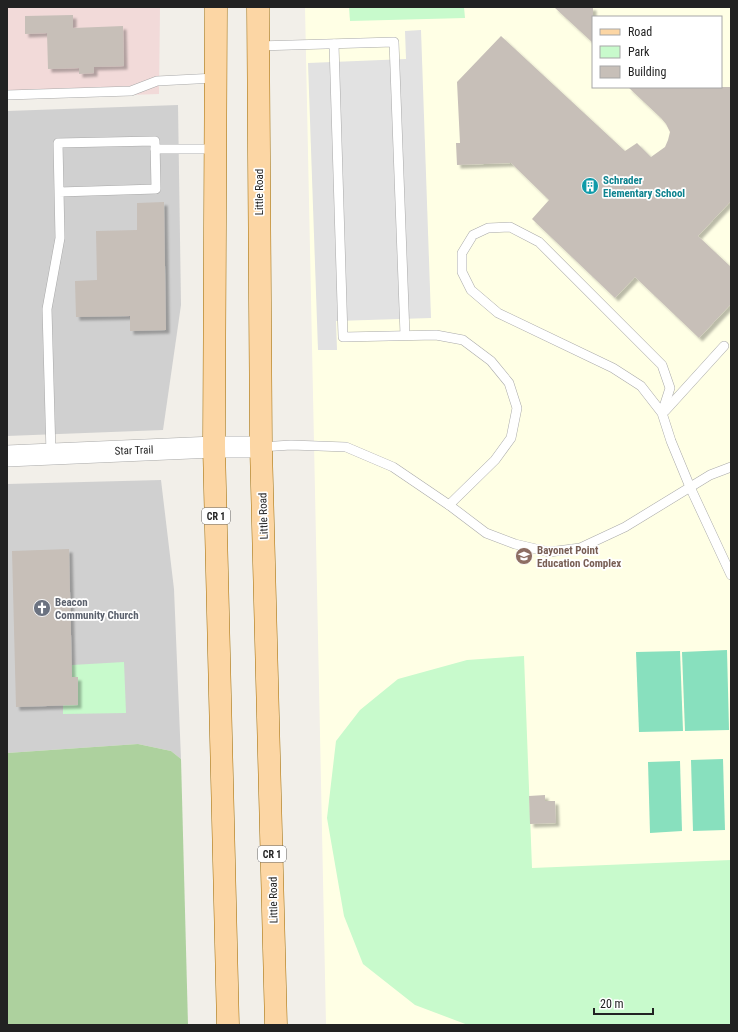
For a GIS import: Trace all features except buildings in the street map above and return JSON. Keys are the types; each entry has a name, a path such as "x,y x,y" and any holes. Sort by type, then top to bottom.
{"main road":[{"name":"CR 1","path":"216,7 214,447 228,1025"},
{"name":"Little Road","path":"258,7 261,447 276,1025"}],"street":[{"name":"Star Trail","path":"7,456 214,447 261,447"}],"lane":[{"path":"258,46 394,42 405,335"},
{"path":"334,44 343,337 436,335 463,340 492,361 509,383 516,408 511,438 495,460 449,505"},
{"path":"7,95 131,91 157,81 216,78"},
{"path":"52,454 47,309 60,238 59,192 58,143 155,141 156,189 59,192"},
{"path":"155,149 216,149"},
{"path":"662,413 670,388 662,365 539,242 510,227 488,228 473,235 462,253 462,272 472,290 498,313 613,368 641,386 662,413 671,442 690,487 731,575"},
{"path":"662,413 724,346"},
{"path":"261,447 291,445 346,447 393,467 449,505 486,533 515,544 549,552 580,548 625,527 710,475 731,467"}],"shaded area":[{"path":"7,7 160,7 159,94 7,99"},
{"name":"Bayonet Point Education Complex","path":"305,7 731,7 731,1025 326,1025"},
{"path":"421,30 431,318 336,321 337,350 318,350 308,63 406,59 405,31"},
{"path":"178,105 181,305 163,430 7,436 7,111"},
{"path":"161,480 174,589 181,759 171,751 138,744 7,753 7,484"}],"green space":[{"path":"349,7 464,7 465,18 350,21"},
{"path":"727,650 729,730 685,731 682,652"},
{"path":"680,651 683,731 639,732 636,652"},
{"path":"524,656 532,868 731,860 731,1025 468,1025 415,1005 363,964 344,916 327,818 336,741 360,710 398,679 467,660"},
{"path":"124,662 126,713 63,714 63,705 78,705 78,677 72,677 72,665"},
{"path":"138,744 171,751 181,759 188,1025 7,1025 7,753"},
{"path":"723,759 725,830 693,831 691,760"},
{"path":"680,761 682,831 650,833 648,762"}],"place":[{"name":"Schrader Elementary School","path":"590,186"},
{"name":"Bayonet Point Education Complex","path":"524,556"},
{"name":"Beacon Community Church","path":"42,608"}]}
